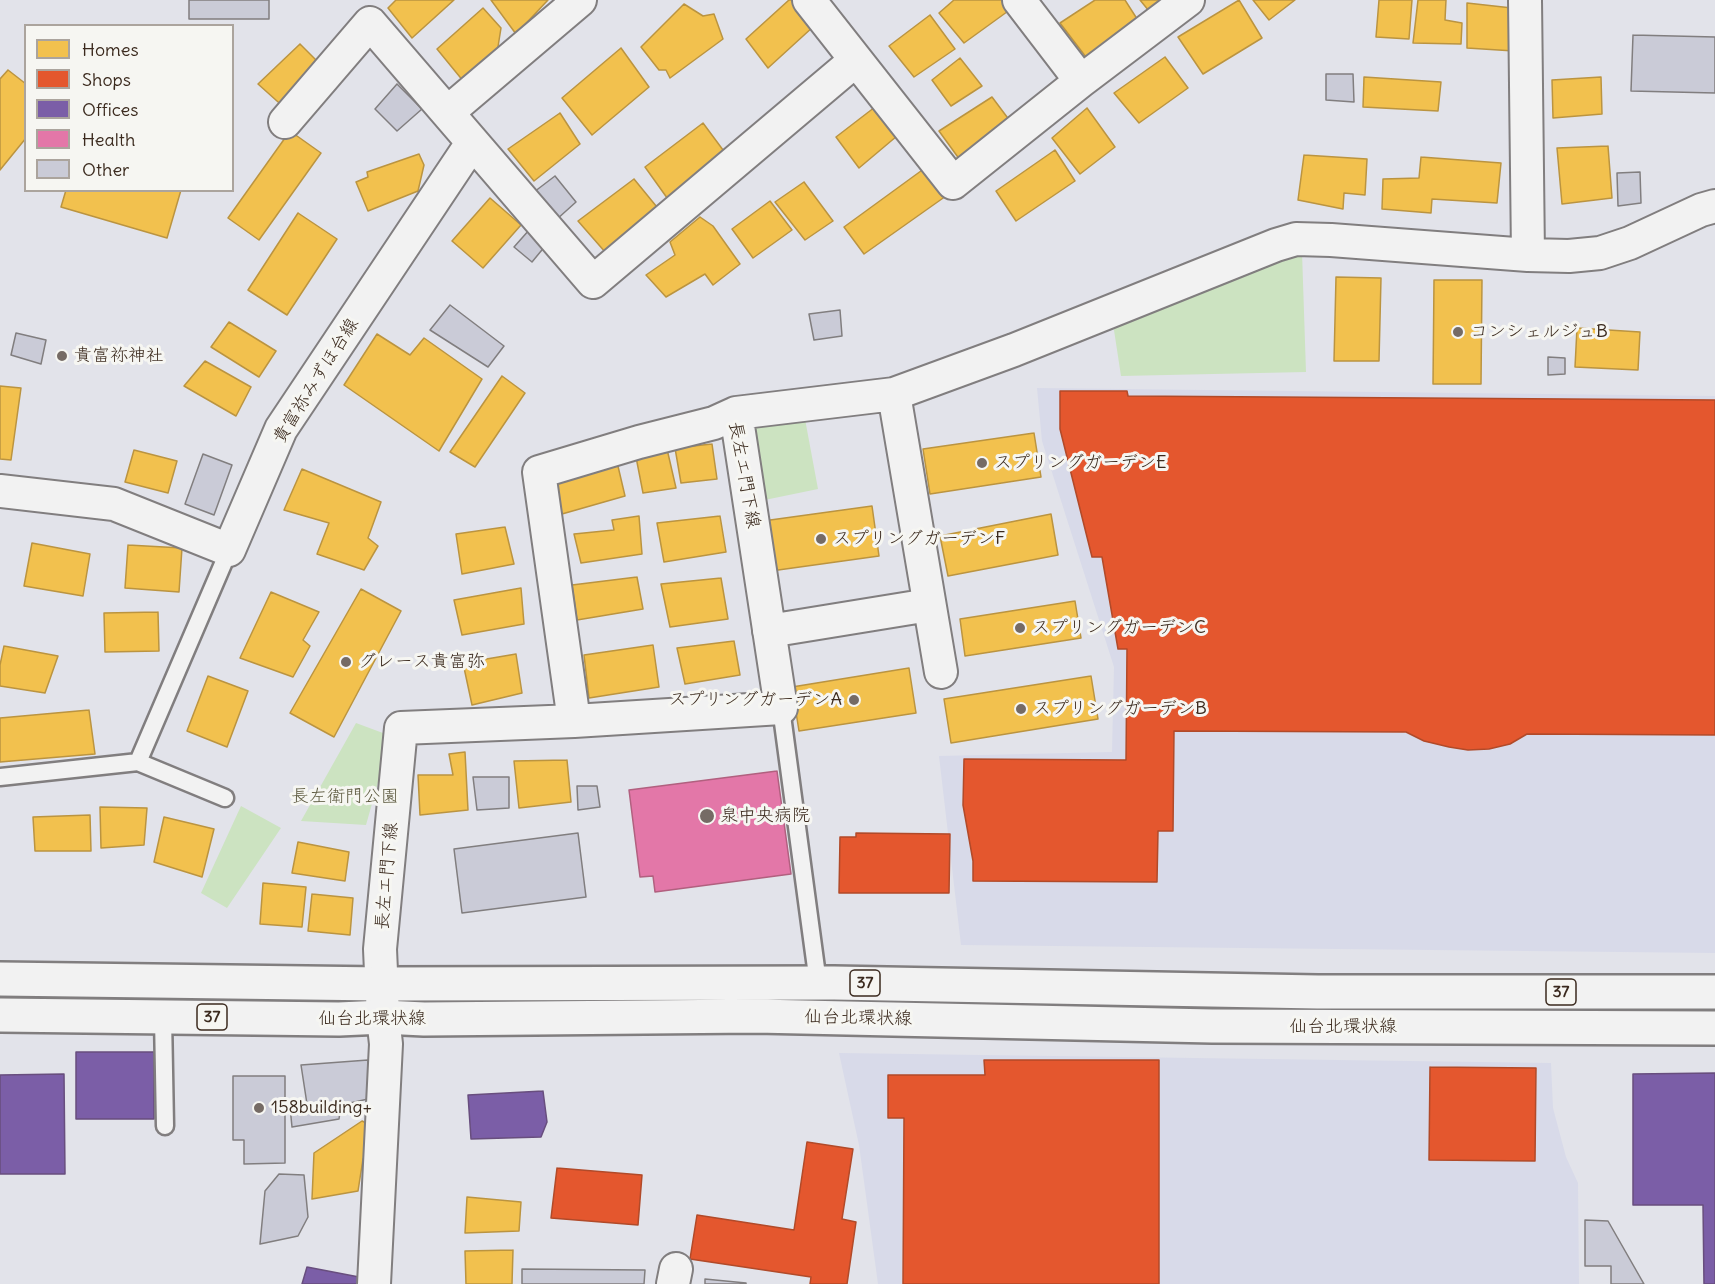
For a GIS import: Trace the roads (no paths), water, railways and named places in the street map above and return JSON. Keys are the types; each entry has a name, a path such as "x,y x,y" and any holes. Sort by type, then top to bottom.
{"main road":[{"name":"仙台北環状線","path":"0,979 382,984 818,983 1318,992 1715,992"},
{"name":"仙台北環状線","path":"0,1015 339,1019 756,1016 1212,1026 1715,1028"}],"street":[{"path":"448,112 580,0"},
{"path":"809,0 953,183 1081,81 1188,0"},
{"path":"1019,0 1081,81"},
{"path":"1525,0 1528,255"},
{"path":"285,122 370,23 593,282 856,60"},
{"name":"貴富祢みずほ台線","path":"229,550 281,429 472,143"},
{"path":"736,413 894,394 1014,350 1296,239 1342,240 1528,255 1569,256 1600,253 1630,243 1701,210 1715,206"},
{"path":"894,394 940,672"},
{"name":"長左エ門下線","path":"374,1284 386,1044 380,949 401,728 574,721 781,708 736,413 714,423 639,442 539,472 574,721"},
{"path":"0,491 114,504 229,550"},
{"path":"770,631 929,605"}],"lane":[{"path":"138,762 229,550"},
{"path":"781,708 818,983"},
{"path":"0,777 138,762 225,798"},
{"path":"163,1017 165,1126"}],"place":[{"name":"コンシェルジュB","path":"1458,332"},
{"name":"貴富祢神社","path":"62,356"},
{"name":"スプリングガーデンE","path":"982,463"},
{"name":"スプリングガーデンF","path":"821,539"},
{"name":"スプリングガーデンC","path":"1020,628"},
{"name":"グレース貴富弥","path":"346,662"},
{"name":"スプリングガーデンA","path":"854,700"},
{"name":"スプリングガーデンB","path":"1021,709"},
{"name":"泉中央病院","path":"707,816"},
{"name":"158building+","path":"259,1108"}],"park label":[{"name":"長左衛門公園","path":"345,797"}]}
